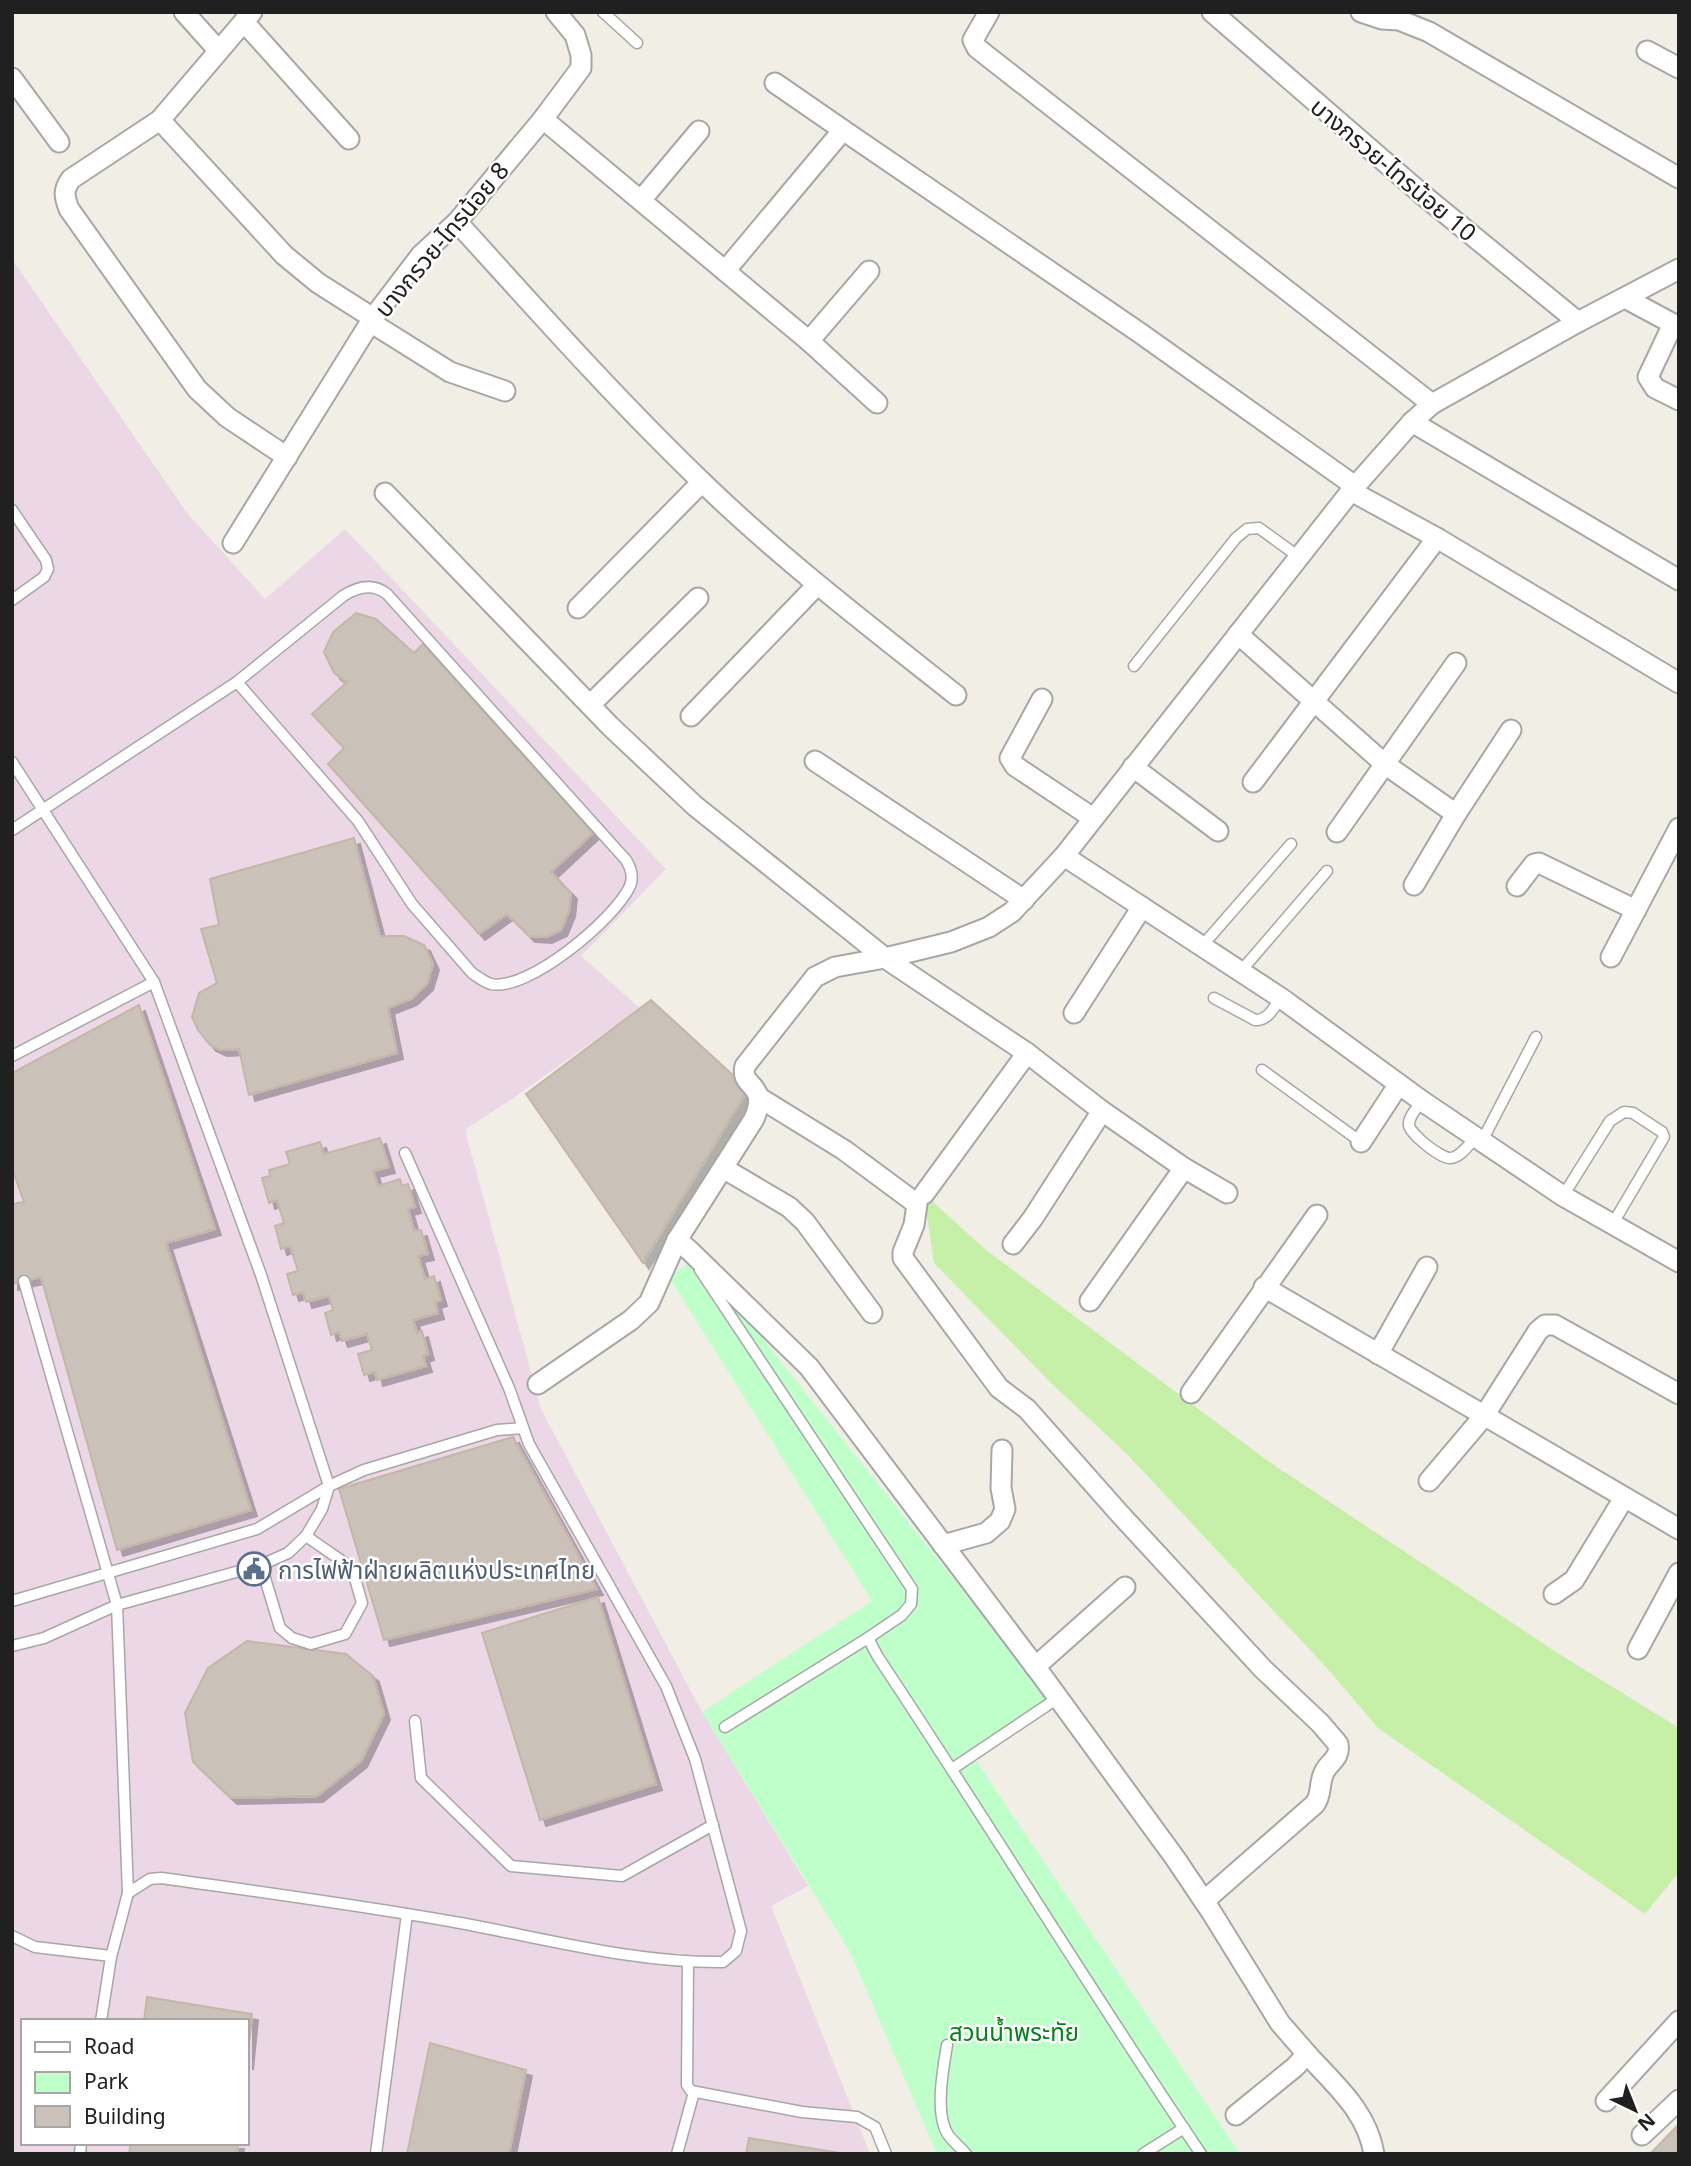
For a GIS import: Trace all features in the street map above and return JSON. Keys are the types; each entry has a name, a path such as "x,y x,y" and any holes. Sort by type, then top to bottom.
{"street":[{"path":"184,12 218,50"},
{"name":"บางกรวย-ไทรน้อย 8","path":"233,543 372,320 421,256 457,222 543,119 581,68 581,55 575,35 556,12"},
{"path":"989,12 973,40 977,48 1432,404"},
{"name":"บางกรวย-ไทรน้อย 10","path":"1212,12 1423,195 1578,322"},
{"path":"1361,12 1382,19 1399,20 1429,33 1679,178"},
{"path":"287,457 227,417 197,389 69,209 64,196 71,179 160,120 248,17 349,139"},
{"path":"1647,51 1679,68"},
{"path":"12,78 59,142"},
{"path":"775,83 1129,326 1353,488 1679,684"},
{"path":"543,119 642,199 877,402"},
{"path":"160,120 293,263 318,283 450,372 505,391"},
{"path":"725,271 843,130"},
{"path":"642,199 699,131"},
{"path":"457,222 619,400 702,482 817,585 956,695"},
{"path":"1204,1901 1315,1804 1320,1796 1323,1774 1338,1756 1338,1744 1321,1723 1263,1669 1027,1409 999,1388 903,1258 914,1225 917,1204 844,1150 760,1098 743,1071 815,977 835,967 951,942 989,927 1012,912 1064,856 1353,488 1412,422 1432,404 1679,269"},
{"path":"809,341 869,271"},
{"path":"1625,298 1676,325 1648,377 1655,388 1679,400"},
{"path":"1412,422 1679,580"},
{"path":"578,608 702,482"},
{"path":"385,493 590,705 695,806 885,958 1027,1053 1102,1111 1184,1168 1227,1193"},
{"path":"1253,782 1437,538"},
{"path":"691,716 817,585"},
{"path":"590,705 698,598"},
{"path":"1238,634 1386,765 1456,814"},
{"path":"1337,832 1456,663"},
{"path":"1042,699 1010,758 1015,766 1093,818"},
{"path":"1414,885 1511,730"},
{"path":"815,761 1024,900"},
{"path":"1133,767 1219,831"},
{"path":"1611,957 1679,828"},
{"path":"1064,856 1281,998 1422,1101 1563,1196 1679,1262"},
{"path":"1517,886 1534,864 1539,863 1636,910"},
{"path":"1074,1013 1142,907"},
{"path":"925,1194 1027,1053"},
{"path":"1361,1142 1399,1084"},
{"path":"538,1384 631,1320 649,1303 723,1168 754,1119 760,1098"},
{"path":"1013,1244 1033,1218 1102,1111"},
{"path":"723,1168 789,1207 804,1222 873,1313"},
{"path":"1090,1301 1184,1168"},
{"path":"1191,1393 1317,1215"},
{"path":"683,1245 809,1367 1175,1858 1280,2023 1360,2112 1371,2135 1374,2154"},
{"path":"1378,1354 1427,1267"},
{"path":"1264,1287 1679,1530"},
{"path":"1429,1481 1484,1416 1538,1331 1545,1325 1555,1325 1679,1394"},
{"path":"943,1545 986,1533 1000,1521 1005,1509 1001,1488 1002,1450"},
{"path":"1553,1594 1574,1580 1624,1498"},
{"path":"1638,1649 1679,1573"},
{"path":"1035,1667 1125,1587"},
{"path":"1606,2101 1679,2021"},
{"path":"1236,2115 1307,2054"},
{"path":"1642,2135 1679,2100"}],"lane":[{"path":"603,12 637,43"},
{"path":"12,510 46,560 48,569 44,577 12,600"},
{"path":"1134,666 1236,538 1247,529 1259,528 1298,557"},
{"path":"12,830 237,682 343,596 358,588 382,590 626,860 631,867 630,886 603,922 550,963 504,984 492,985 482,980 472,973 412,904 358,821 237,682"},
{"path":"12,762 154,982 261,1275 329,1486 322,1509 306,1536 288,1553 261,1565 117,1605 44,1638 12,1646"},
{"path":"1202,946 1291,844"},
{"path":"1241,971 1327,871"},
{"path":"14,1051 154,982"},
{"path":"1214,998 1255,1020 1260,1020 1266,1017 1281,998"},
{"path":"1422,1101 1410,1119 1409,1126 1414,1135 1444,1158 1459,1155 1479,1139 1535,1037"},
{"path":"1262,1070 1361,1142"},
{"path":"1563,1196 1610,1121 1624,1112 1633,1113 1662,1132 1664,1137 1612,1224"},
{"path":"128,1893 150,1879 161,1878 407,1913 635,1956 688,1962 723,1962 736,1951 741,1931 713,1825 695,1759 666,1686 529,1444 509,1388 405,1153"},
{"path":"683,1245 912,1589 911,1604 901,1615 725,1727"},
{"path":"24,1281 117,1605 128,1893 111,1956 101,2019"},
{"path":"12,1601 257,1529 329,1486 364,1470 497,1430 523,1428"},
{"path":"261,1565 279,1628 292,1638 311,1644 345,1634 362,1603 352,1569 306,1536"},
{"path":"868,1638 1112,2023 1201,2154"},
{"path":"953,1769 1058,1698"},
{"path":"415,1721 421,1778 511,1866 622,1876 713,1825"},
{"path":"376,2154 407,1913"},
{"path":"12,1936 35,1947 111,1956"},
{"path":"688,1962 687,2085 694,2092 802,2112 857,2117 876,2127 886,2154"},
{"path":"947,2045 941,2081 942,2106 947,2132 966,2154"},
{"path":"677,2154 694,2092"},
{"path":"1143,2154 1184,2128"}],"shaded area":[{"name":"การไฟฟ้าฝ่ายผลิตแห่งประเทศไทย","path":"12,259 187,513 265,599 345,529 666,869 581,956 640,1008 467,1128 466,1134 541,1409 702,1712 808,1886 771,1906 870,2154 12,2154"}],"green space":[{"path":"924,1194 986,1250 1268,1461 1556,1652 1679,1728 1679,1872 1645,1914 1378,1728 1327,1668 1127,1454 1053,1385 934,1263"},
{"name":"สวนน้ำพระทัย","path":"698,1257 1048,1698 971,1753 1240,2154 937,2154 850,1952 702,1712 872,1601 669,1277"}],"building":[{"path":"356,613 376,619 414,653 423,644 593,833 551,872 571,893 569,911 561,930 546,937 529,936 507,914 479,934 328,764 344,748 312,714 347,682 334,673 324,652 333,632"},
{"path":"354,838 380,936 404,936 424,945 433,964 427,984 411,999 388,1008 397,1053 249,1095 239,1049 221,1050 210,1045 192,1017 199,993 217,983 201,929 219,925 210,879"},
{"path":"651,1000 748,1089 643,1263 526,1094"},
{"path":"139,1005 215,1229 166,1243 251,1510 117,1550 41,1277 12,1284 12,1204 24,1202 12,1168 12,1073"},
{"path":"380,1138 389,1167 373,1171 378,1186 400,1179 402,1186 408,1184 415,1207 408,1209 414,1231 421,1230 428,1254 418,1256 425,1279 434,1276 441,1300 435,1302 438,1313 413,1320 417,1333 422,1331 428,1354 423,1356 426,1366 377,1380 375,1372 364,1375 358,1354 372,1350 367,1334 342,1341 339,1332 331,1335 325,1313 333,1310 329,1296 306,1302 303,1292 293,1295 287,1274 298,1271 290,1246 281,1249 275,1226 284,1223 277,1200 269,1203 262,1178 270,1176 269,1170 290,1164 286,1152 320,1142 324,1154"},
{"path":"513,1437 597,1589 384,1640 339,1489"},
{"path":"598,1597 656,1784 540,1820 482,1633"},
{"path":"247,1641 346,1654 373,1676 384,1714 361,1761 317,1796 231,1798 193,1762 185,1713 208,1668"},
{"path":"147,1997 252,2014 248,2054 248,2019 144,2019"},
{"path":"430,2043 526,2070 509,2154 407,2154"},
{"path":"1677,2126 1679,2154 1650,2154"},
{"path":"749,2138 846,2154 746,2154"},
{"path":"131,2145 238,2145 237,2154 129,2154"}],"place":[{"name":"การไฟฟ้าฝ่ายผลิตแห่งประเทศไทย","path":"254,1569"}]}
